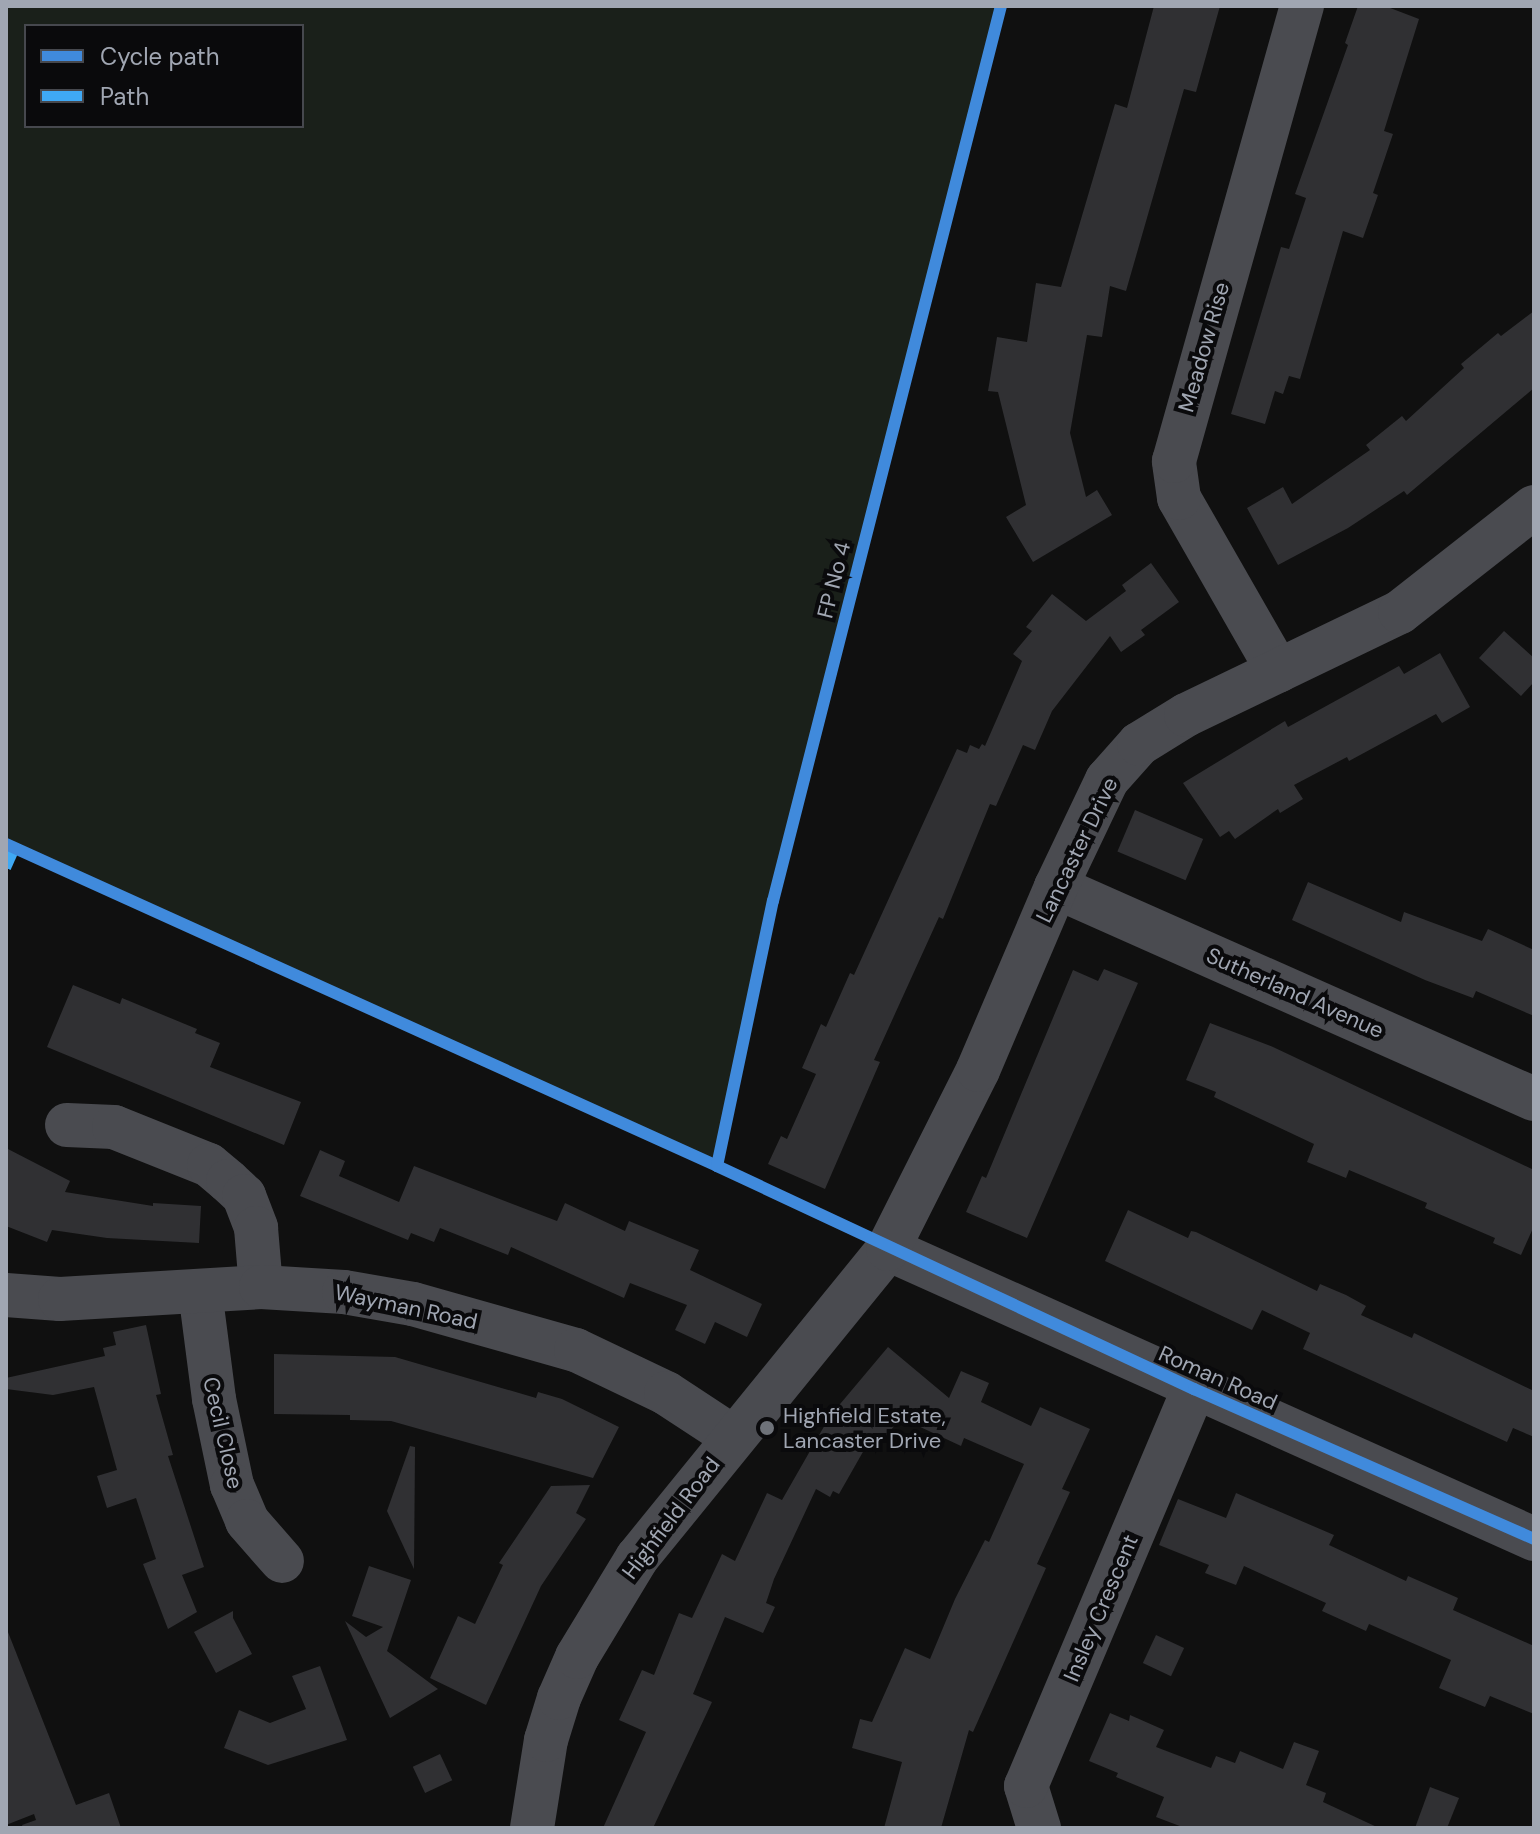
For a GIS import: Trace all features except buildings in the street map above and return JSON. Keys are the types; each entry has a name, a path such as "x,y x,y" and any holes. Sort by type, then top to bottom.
{"street":[{"name":"Meadow Rise","path":"1278,671 1179,498 1174,461 1302,6"},
{"name":"Lancaster Drive","path":"888,1249 978,1070 1056,887 1107,780 1139,744 1186,715 1400,612 1534,507"},
{"name":"Sutherland Avenue","path":"1056,887 1534,1099"},
{"path":"67,1125 114,1127 209,1165 244,1196 256,1228 261,1287"},
{"name":"Roman Road","path":"888,1249 1194,1389 1534,1539"},
{"name":"Highfield Road","path":"532,1828 546,1740 577,1657 637,1558 888,1249"},
{"name":"Wayman Road","path":"6,1295 60,1299 261,1287 344,1292 413,1304 576,1350 666,1393 733,1437"},
{"name":"Cecil Close","path":"200,1291 214,1399 232,1485 247,1521 282,1561"},
{"name":"Insley Crescent","path":"1039,1828 1026,1786 1194,1389"}],"shaded area":[{"path":"6,6 1001,6 773,901 717,1166 6,844"}],"marked path":[{"path":"6,868 15,848"}],"cycle path":[{"name":"FP No 4","path":"717,1166 773,901 1001,6"},
{"path":"6,844 717,1166 1194,1389 1534,1539"}],"place":[{"name":"Highfield Estate, Lancaster Drive","path":"767,1428"}]}
